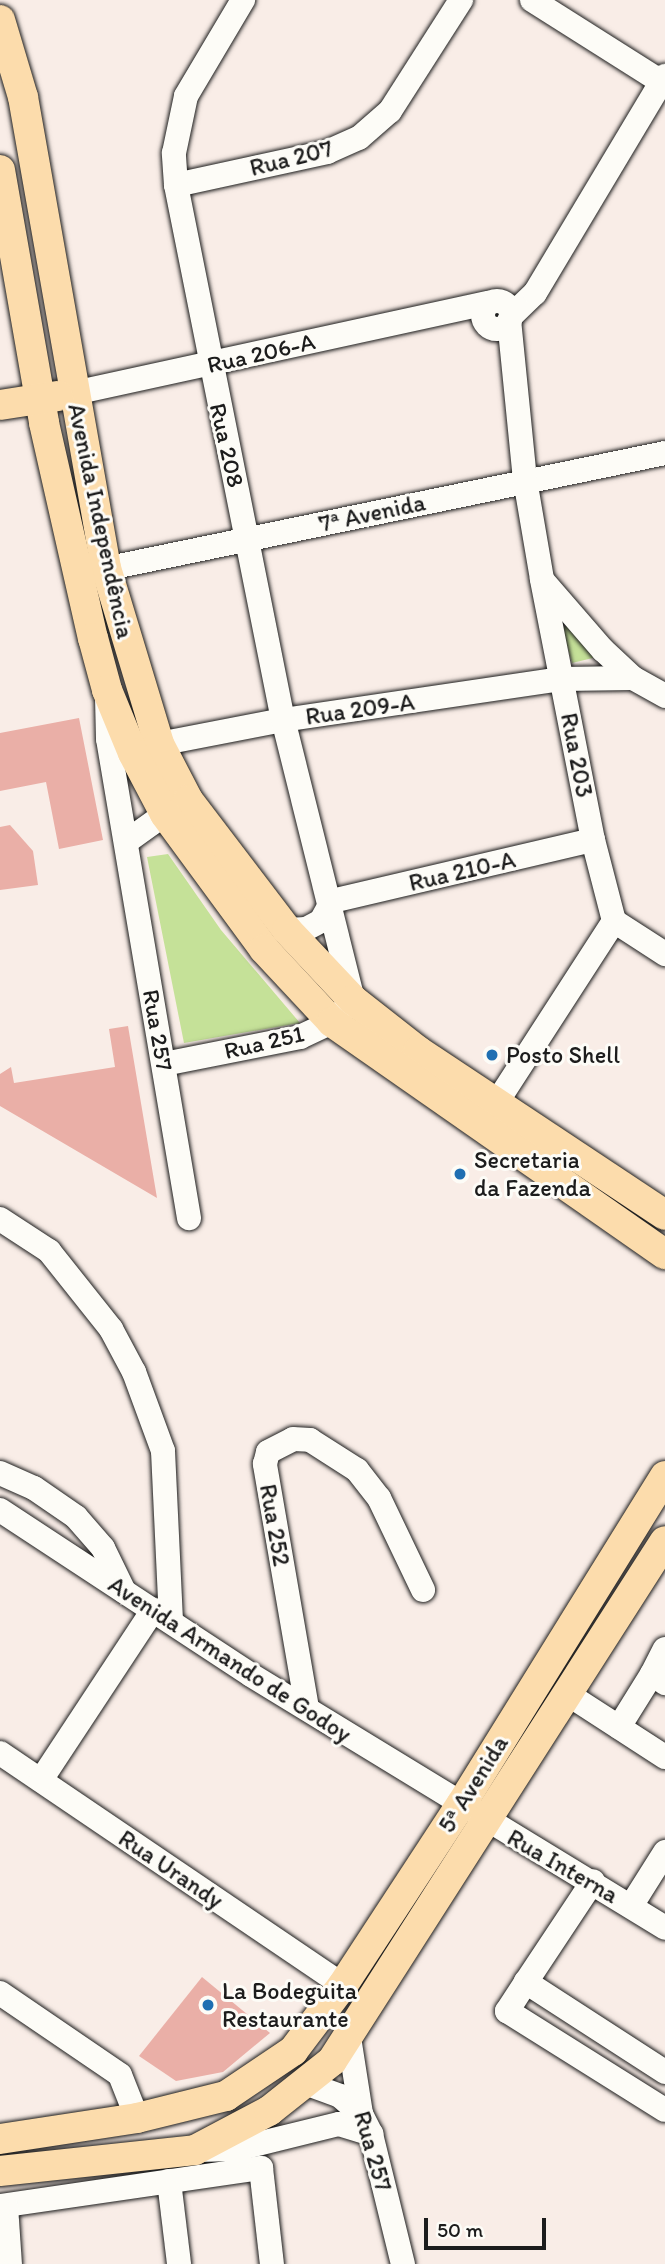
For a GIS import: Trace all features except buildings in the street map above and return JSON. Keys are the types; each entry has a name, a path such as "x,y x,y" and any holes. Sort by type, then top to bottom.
{"main road":[{"name":"Avenida Independência","path":"0,20 23,97 74,393 92,571 93,638 107,690 165,814 264,949 332,1022 665,1254"},
{"name":"Avenida Independência","path":"0,170 40,400 92,571 122,632 159,744 188,800 287,930 354,1000 418,1051 665,1214"},
{"path":"0,405 74,393"},
{"path":"93,638 122,632"},
{"name":"5ª Avenida","path":"0,2139 137,2118 226,2096 260,2076 293,2051 343,1985 461,1805 665,1476"},
{"name":"5ª Avenida","path":"195,2150 269,2111 332,2061 665,1541"},
{"path":"260,2076 305,2083"},
{"path":"0,2171 195,2150"}],"street":[{"name":"Rua 208","path":"243,0 186,96 174,153 176,185 209,366 248,539 283,720 332,901 354,1000"},
{"name":"Rua 207","path":"176,185 327,152 359,138 390,111 461,0"},
{"path":"497,315 535,293 664,80 532,0"},
{"name":"Rua 206-A","path":"74,393 209,366 448,311 497,315"},
{"name":"Rua 203","path":"497,315 512,376 525,480 542,579 593,840 614,921"},
{"name":"7ª Avenida","path":"92,571 665,453"},
{"path":"542,579 578,625 633,678 665,696"},
{"name":"Rua 209-A","path":"159,744 283,720 562,679 633,678"},
{"name":"Rua 257","path":"107,690 108,739 189,1218"},
{"path":"126,842 165,814"},
{"name":"Rua 210-A","path":"332,901 593,840"},
{"path":"287,930 306,929 321,921 332,901"},
{"path":"498,1102 614,921 665,954"},
{"name":"Rua 251","path":"164,1064 300,1037 332,1022 354,1000"},
{"path":"0,1219 49,1251 111,1329 134,1371 163,1451 162,1616 41,1780"},
{"name":"Rua 252","path":"307,1708 265,1464 268,1452 293,1439 310,1440 358,1470 379,1498 423,1590"},
{"path":"0,1473 34,1488 76,1517 103,1548 124,1591"},
{"name":"Avenida Armando de Godoy","path":"0,1510 461,1805"},
{"path":"619,1727 658,1678 665,1649"},
{"path":"566,1693 665,1758"},
{"name":"Rua Urandy","path":"0,1753 343,1985"},
{"name":"Rua Interna","path":"461,1805 593,1881 665,1928"},
{"path":"631,1906 665,1852"},
{"path":"593,1881 507,2011 665,2110"},
{"path":"526,1982 665,2072"},
{"path":"0,1993 120,2075 137,2118"},
{"name":"Rua 257","path":"349,2036 366,2124 403,2264"},
{"path":"305,2083 340,2096 366,2124"},
{"path":"195,2150 237,2149 340,2124 366,2124"},
{"path":"6,2254 3,2206 261,2168 272,2264"},
{"path":"169,2181 179,2264"}],"green space":[{"path":"572,624 601,656 572,663 562,627"},
{"path":"168,854 221,930 300,1023 184,1043 147,857"}],"place":[{"name":"Posto Shell","path":"492,1055"},
{"name":"Secretaria da Fazenda","path":"460,1174"},
{"name":"La Bodeguita Restaurante","path":"208,2005"}]}
